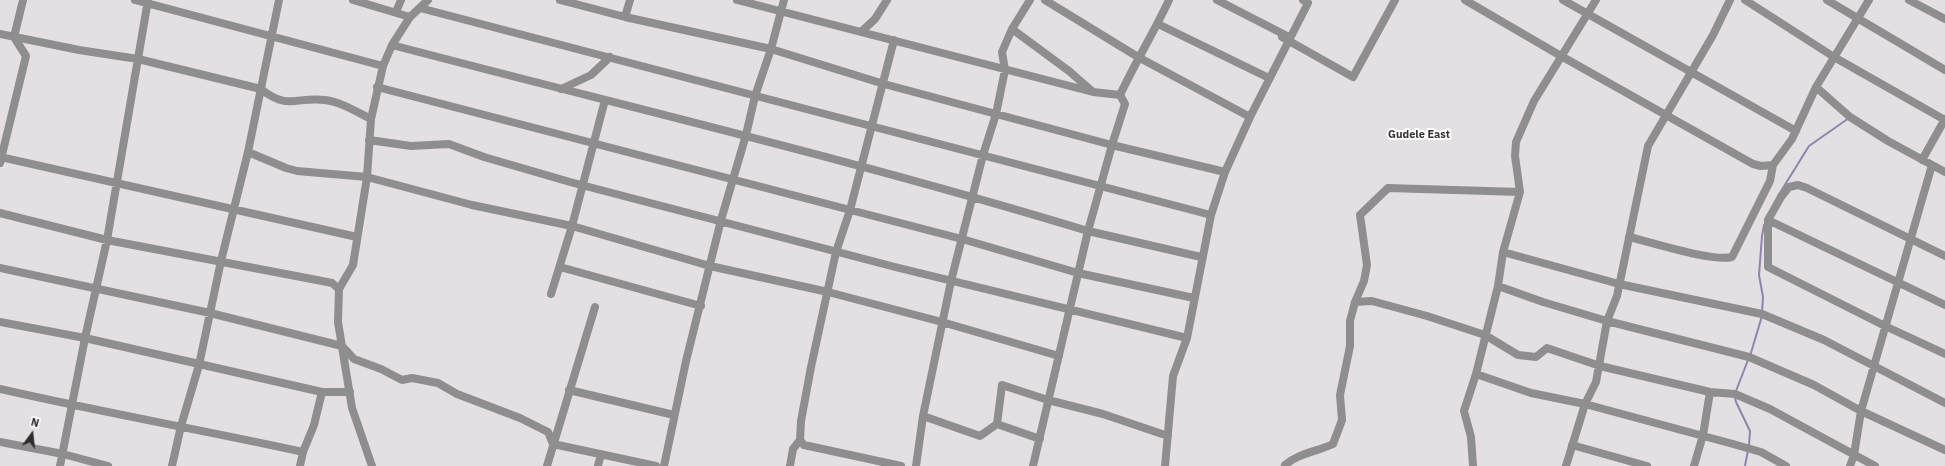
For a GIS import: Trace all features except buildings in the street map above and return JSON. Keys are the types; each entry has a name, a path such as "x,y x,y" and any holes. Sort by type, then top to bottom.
{"street":[{"path":"23,0 14,37 26,56 0,159 116,183 357,237"},
{"path":"135,0 147,2 271,38 383,66"},
{"path":"172,466 181,426 199,365 221,261 248,152 280,0"},
{"path":"353,0 410,17"},
{"path":"396,12 401,0"},
{"path":"372,466 352,408 338,322 339,289 353,265 367,177 371,119 377,87 383,66 392,45 410,17 428,0"},
{"path":"560,0 625,17 771,49 884,84 1225,172"},
{"path":"625,17 630,0"},
{"path":"737,0 782,10 1093,92 1120,95"},
{"path":"664,466 686,361 701,306 721,220 746,135 755,96 771,49 784,0"},
{"path":"861,32 875,19 887,0"},
{"path":"916,466 923,416 951,281 982,155 996,114 1005,70 1002,52 1012,29 1030,0"},
{"path":"1045,0 1138,57 1250,117"},
{"path":"1120,95 1138,57 1158,24 1169,0"},
{"path":"1216,0 1286,37 1353,77 1392,1"},
{"path":"1465,0 1753,164 1761,166 1773,165"},
{"path":"1563,0 1796,131"},
{"path":"1473,466 1471,437 1464,411 1476,374 1484,335 1498,286 1503,252 1520,192 1515,156 1516,142 1534,100 1596,0"},
{"path":"1566,466 1585,404 1596,382 1607,321 1614,306 1634,219 1648,146 1713,35 1730,0"},
{"path":"1745,0 1834,57 1945,119 1922,160"},
{"path":"1827,0 1945,70"},
{"path":"1629,237 1701,254 1726,258 1732,257 1770,181 1773,165 1796,131 1816,87 1870,0"},
{"path":"1909,0 1945,19"},
{"path":"1165,466 1173,376 1187,338 1201,257 1211,215 1225,172 1269,78 1286,37 1307,1"},
{"path":"60,466 85,338 107,240 147,2"},
{"path":"420,8 755,96 872,125 1211,215"},
{"path":"1158,24 1269,78"},
{"path":"1012,29 1069,71 1093,92"},
{"path":"0,34 79,50 138,59 261,89 277,100 284,102 324,99 371,119"},
{"path":"790,466 793,449 800,440 801,421 811,367 836,252 850,210 884,84 894,40"},
{"path":"392,45 746,135 861,168 973,196 1088,231 1201,257"},
{"path":"561,89 591,76 610,57"},
{"path":"377,87 594,143 733,181 962,239 1078,273 1194,298"},
{"path":"1816,87 1850,117 1888,141 1945,172"},
{"path":"1033,466 1071,310 1088,231 1112,144 1125,104 1120,95"},
{"path":"552,294 572,226 605,100"},
{"path":"369,140 411,146 449,144 484,157 570,182 721,220 836,252 1187,338"},
{"path":"248,152 297,171 309,170 367,177 472,205 572,226 710,266 828,292 942,322 1059,356"},
{"path":"1850,466 1854,455 1861,411 1898,283 1909,238 1932,165"},
{"path":"1945,256 1798,185 1789,188 1785,192 1768,220 1768,267 1885,326 1945,354"},
{"path":"1285,465 1295,457 1321,450 1333,444 1342,420 1340,394 1350,346 1350,320 1355,302 1364,281 1367,265 1360,215 1388,188 1520,192"},
{"path":"0,213 107,240 332,283 339,289"},
{"path":"1768,220 1945,305"},
{"path":"1503,252 1619,284 1762,314 1824,340 1945,403"},
{"path":"560,267 701,306"},
{"path":"0,268 210,313 342,346 354,359 381,368 402,380 412,378 438,383 457,394 531,423 548,432 553,444"},
{"path":"1498,286 1543,302 1578,311 1607,321 1749,357 1814,385 1861,411 1945,450"},
{"path":"1355,302 1372,301 1427,316 1484,335 1518,355 1536,357 1547,348 1600,366 1710,392 1735,394 1770,409 1875,466"},
{"path":"547,466 569,390 596,307"},
{"path":"0,322 85,338 322,392 350,392"},
{"path":"1476,374 1531,393 1585,404 1761,452 1786,466"},
{"path":"923,416 980,436 997,424 1002,385 1048,400 1103,414 1168,436"},
{"path":"0,389 303,452"},
{"path":"569,390 674,415"},
{"path":"300,466 303,452 314,425 322,392"},
{"path":"1694,466 1703,435 1710,392"},
{"path":"997,424 1040,439"},
{"path":"800,440 804,445 901,466"},
{"path":"0,442 63,454 108,466"},
{"path":"553,444 656,466"},
{"path":"1572,446 1646,466"},
{"path":"598,466 601,454"}],"waterway":[{"path":"1778,196 1809,146 1849,118"},
{"path":"1762,312 1763,297 1759,275 1764,225"},
{"path":"1750,356 1762,316"},
{"path":"1736,391 1748,360"},
{"path":"1735,397 1750,431 1749,445"},
{"path":"1745,466 1748,450"}],"district":[{"name":"Gudele East","path":"1419,135"}]}
